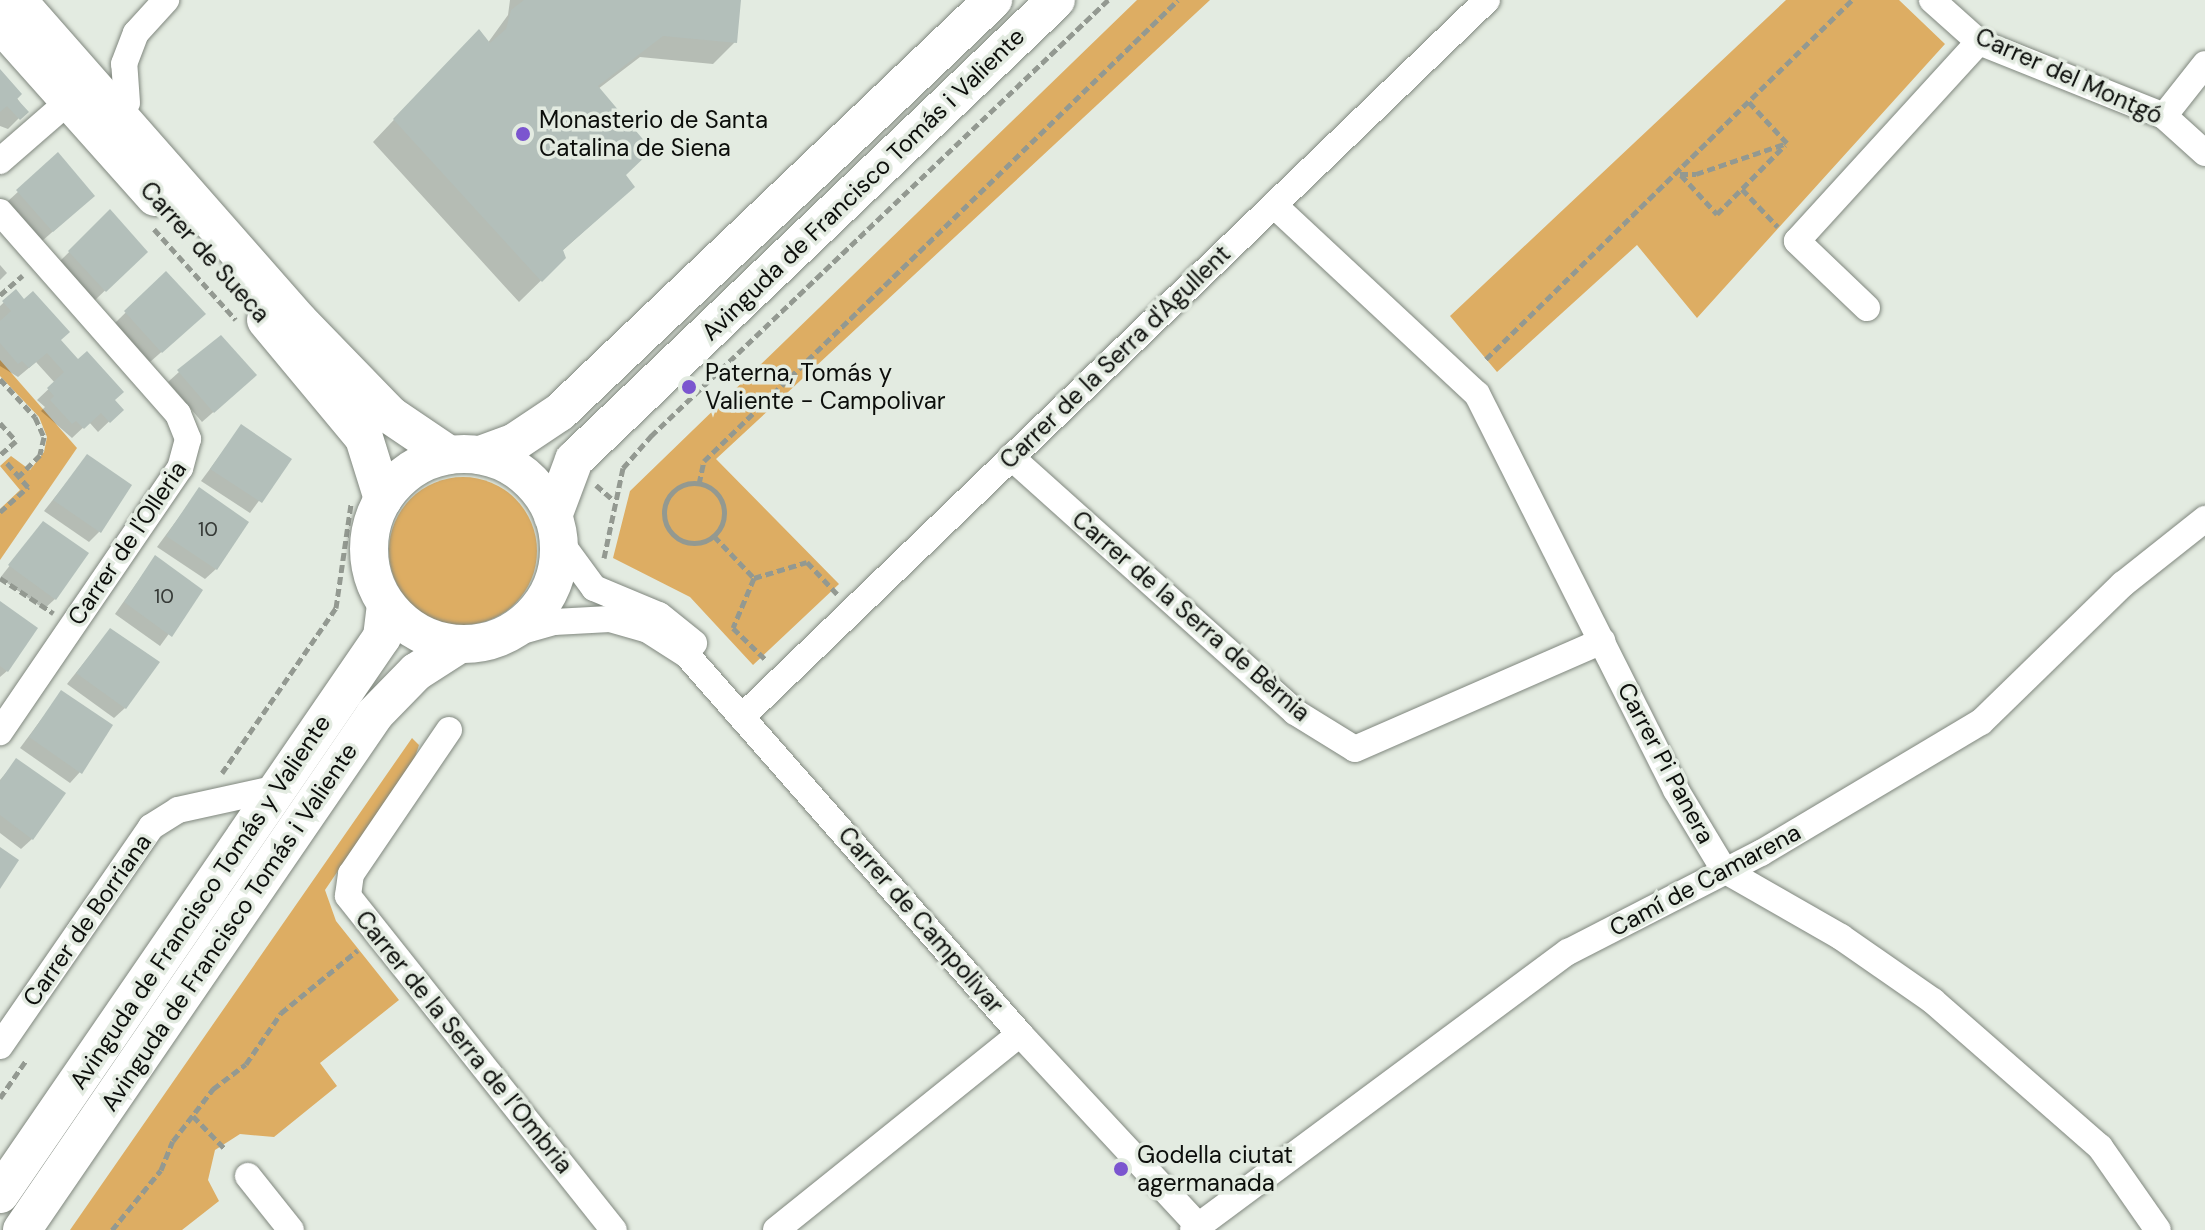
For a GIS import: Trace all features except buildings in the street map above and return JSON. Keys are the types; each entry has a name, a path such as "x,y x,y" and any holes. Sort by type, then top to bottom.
{"main road":[{"name":"Carrer de Sueca","path":"17,0 299,321 390,415 465,455"},
{"name":"Avinguda de Francisco Tomás i Valiente","path":"556,528 574,460 1056,0"},
{"name":"Avinguda de Francisco Tomás i Valiente","path":"465,455 515,442 560,412 982,8"},
{"name":"Carrer de Sueca","path":"0,23 286,342 364,438 368,495"},
{"path":"465,455 511,466 536,487 556,528 557,570 546,598 527,621 501,637 458,645 408,627 386,605 369,555 372,526 368,495 412,471 465,455"},
{"name":"Avinguda de Francisco Tomás y Valiente","path":"0,1194 382,637 386,605"},
{"name":"Avinguda de Francisco Tomás i Valiente","path":"22,1230 375,714 416,672 458,645"}],"street":[{"name":"Carrer de Sueca","path":"36,0 369,378 370,392"},
{"path":"127,103 124,64 136,33 166,0"},
{"name":"Carrer de la Serra d'Agullent","path":"744,715 1487,0"},
{"name":"Carrer del Montgó","path":"1932,0 1979,42 2164,116 2205,153"},
{"path":"1867,308 1797,241 1979,42"},
{"path":"2164,116 2205,64"},
{"path":"0,161 69,101"},
{"name":"Carrer Pi Panera","path":"1274,205 1477,394 1676,790 1724,870 1841,937 1933,1001 2100,1147 2158,1230"},
{"name":"Carrer de l'Olleria","path":"0,212 178,414 188,439 180,468 0,732"},
{"name":"Carrer de la Serra de Bèrnia","path":"1011,457 1295,712 1355,749 1602,641"},
{"name":"Camí de Camarena","path":"1198,1229 1568,952 1724,870 1981,722 2123,584 2205,519"},
{"name":"Carrer de Campolivar","path":"556,528 594,588 679,627 694,643 710,679"},
{"name":"Carrer de Campolivar","path":"501,637 554,622 610,619 670,641 744,715 1020,1034 1198,1229"},
{"name":"Carrer de la Serra de l’Ombria","path":"449,730 351,874 348,896 614,1230"},
{"name":"Carrer de Borriana","path":"0,1046 151,827 164,816 278,788"},
{"path":"776,1230 1020,1034"},
{"path":"248,1176 291,1230"}],"path":[{"path":"603,570 623,468 1108,0"},
{"path":"699,484 704,461 1178,0"},
{"path":"1486,359 1680,174 1688,156 1852,0"},
{"path":"1747,100 1787,143"},
{"path":"1680,174 1696,174 1787,143"},
{"path":"1680,174 1717,214 1787,143"},
{"path":"1742,189 1779,227"},
{"path":"147,221 241,326"},
{"path":"0,295 30,269"},
{"path":"0,379 35,417 44,437 40,455 19,476"},
{"path":"0,423 16,441 0,455"},
{"path":"0,512 28,487 5,461"},
{"path":"685,484 699,484 714,490 724,508 714,536 686,543 665,524 669,496 685,484"},
{"path":"201,805 336,608 368,495"},
{"path":"714,536 754,578"},
{"path":"754,578 807,562 853,611"},
{"path":"0,578 60,618"},
{"path":"754,578 733,628 762,656"},
{"path":"112,1230 161,1170 173,1141 213,1089 246,1064 281,1013 363,946"},
{"path":"0,1098 35,1047"},
{"path":"193,1116 224,1148"}],"shaded area":[{"path":"1137,0 1210,0 716,459 839,584 753,665 690,597 613,558 630,491"},
{"path":"1786,0 1899,0 1945,44 1697,318 1637,245 1497,372 1450,316"},
{"path":"0,360 77,448 0,560 0,509 20,490 0,466 11,456 30,470 44,452 47,437 39,417 0,376"},
{"path":"463,477 491,483 515,499 531,523 537,551 531,579 515,603 491,619 463,625 435,619 411,603 395,579 389,551 395,523 411,499 435,483"},
{"path":"412,738 419,745 415,757 325,890 336,921 399,1000 320,1063 337,1086 274,1137 240,1134 215,1150 208,1180 219,1201 182,1230 70,1230"}],"place":[{"name":"Monasterio de Santa Catalina de Siena","path":"523,134"},
{"name":"Paterna, Tomás y Valiente - Campolivar","path":"689,387"},
{"name":"Godella ciutat agermanada","path":"1121,1169"}]}
